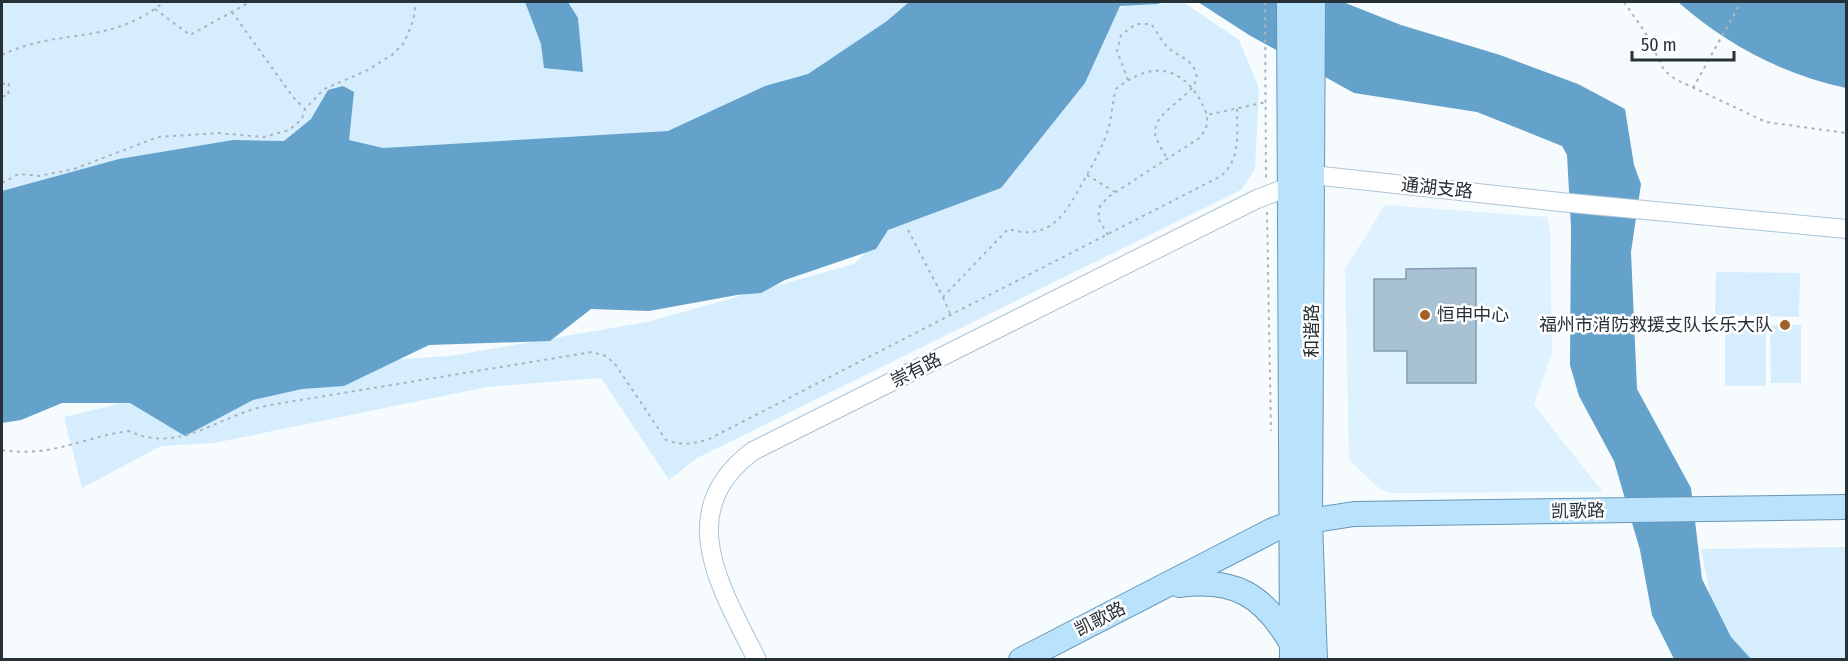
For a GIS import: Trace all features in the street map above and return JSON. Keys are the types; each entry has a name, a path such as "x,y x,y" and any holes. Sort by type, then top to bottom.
{"main road":[{"name":"和谐路","path":"1289,2 1289,187 1300,523 1315,660"},
{"name":"和谐路","path":"1292,651 1300,523 1313,170 1314,2"},
{"name":"凯歌路","path":"1021,660 1159,589 1300,523 1354,528 1708,516 1846,507"},
{"name":"凯歌路","path":"1708,516 1846,522"},
{"path":"1159,589 1211,582 1242,590 1268,609 1292,651"}],"street":[{"name":"通湖支路","path":"1313,170 1560,202 1846,229"},
{"name":"崇有路","path":"757,660 716,574 708,540 709,521 718,489 737,463 764,446 1266,195 1289,187"}],"path":[{"path":"2,55 30,44 119,28 136,22 164,2"},
{"path":"155,9 190,35 250,2"},
{"path":"2,183 19,174 39,176 74,169 158,137 217,133 264,137 279,135 302,119 305,109 324,90 392,56 404,43 413,21 416,2"},
{"path":"1265,2 1271,434"},
{"path":"1624,2 1645,32 1664,70 1693,88 1766,122 1846,133"},
{"path":"1693,88 1741,2"},
{"path":"232,12 293,97 305,109"},
{"path":"1128,80 1117,51 1120,35 1136,24 1151,24 1168,49 1191,63 1197,73 1192,87 1164,113 1156,126 1155,135 1167,158"},
{"path":"943,297 1008,229 1036,232 1065,214 1087,175 1108,128 1116,89 1139,73 1154,69 1183,80 1192,87 1207,115 1207,125 1201,137 1115,192 1100,206 1098,218 1108,235"},
{"path":"2,84 9,83 10,90 8,96 2,96"},
{"path":"1207,115 1266,102"},
{"path":"2,450 19,453 49,451 129,431 138,435 178,438 195,435 245,412 276,404 592,352 606,356 615,364 666,440 678,445 693,444 709,439 1202,187 1231,168 1236,156 1237,109"},
{"path":"1087,175 1115,192"},
{"path":"908,230 951,316"}],"shaded area":[{"path":"2,2 923,2 839,99 558,179 2,229"},
{"path":"1183,2 1239,40 1259,88 1255,169 1241,190 697,458 669,480 601,378 487,387 214,443 161,446 82,488 64,417 272,367 450,356 647,322 854,264 1103,19 1124,6"},
{"path":"1385,205 1547,217 1550,228 1552,353 1534,405 1603,492 1392,493 1380,489 1349,460 1345,269"},
{"path":"1716,272 1800,273 1799,317 1715,315"},
{"path":"1725,322 1766,322 1766,386 1725,386"},
{"path":"1770,325 1801,325 1801,383 1771,383"},
{"path":"1846,547 1846,659 1743,659 1715,619 1701,549"}],"water":[{"path":"525,2 568,2 578,18 583,72 544,68 541,44"},
{"path":"909,2 1163,2 1120,6 1085,83 1001,188 888,230 876,249 785,280 761,293 737,295 649,311 591,309 550,341 429,345 344,386 302,389 253,400 185,436 130,403 62,403 21,420 2,423 2,191 119,159 233,140 284,141 311,119 328,90 343,86 354,92 349,140 383,148 668,131 765,86 808,74 887,21"},
{"path":"1198,2 1343,2 1401,25 1500,55 1578,84 1625,109 1634,165 1641,184 1631,252 1637,389 1691,488 1702,579 1731,637 1751,659 1674,659 1652,615 1640,550 1614,461 1579,396 1570,365 1571,227 1567,155 1562,146 1477,112 1354,93 1249,35"},
{"path":"1678,2 1846,2 1846,88 1800,75 1756,56 1716,32"}],"building":[{"name":"恒申中心","path":"1476,268 1476,383 1407,383 1407,351 1374,351 1374,279 1406,279 1406,269"}],"place":[{"name":"恒申中心","path":"1425,315"},
{"name":"福州市消防救援支队长乐大队","path":"1785,325"}]}
